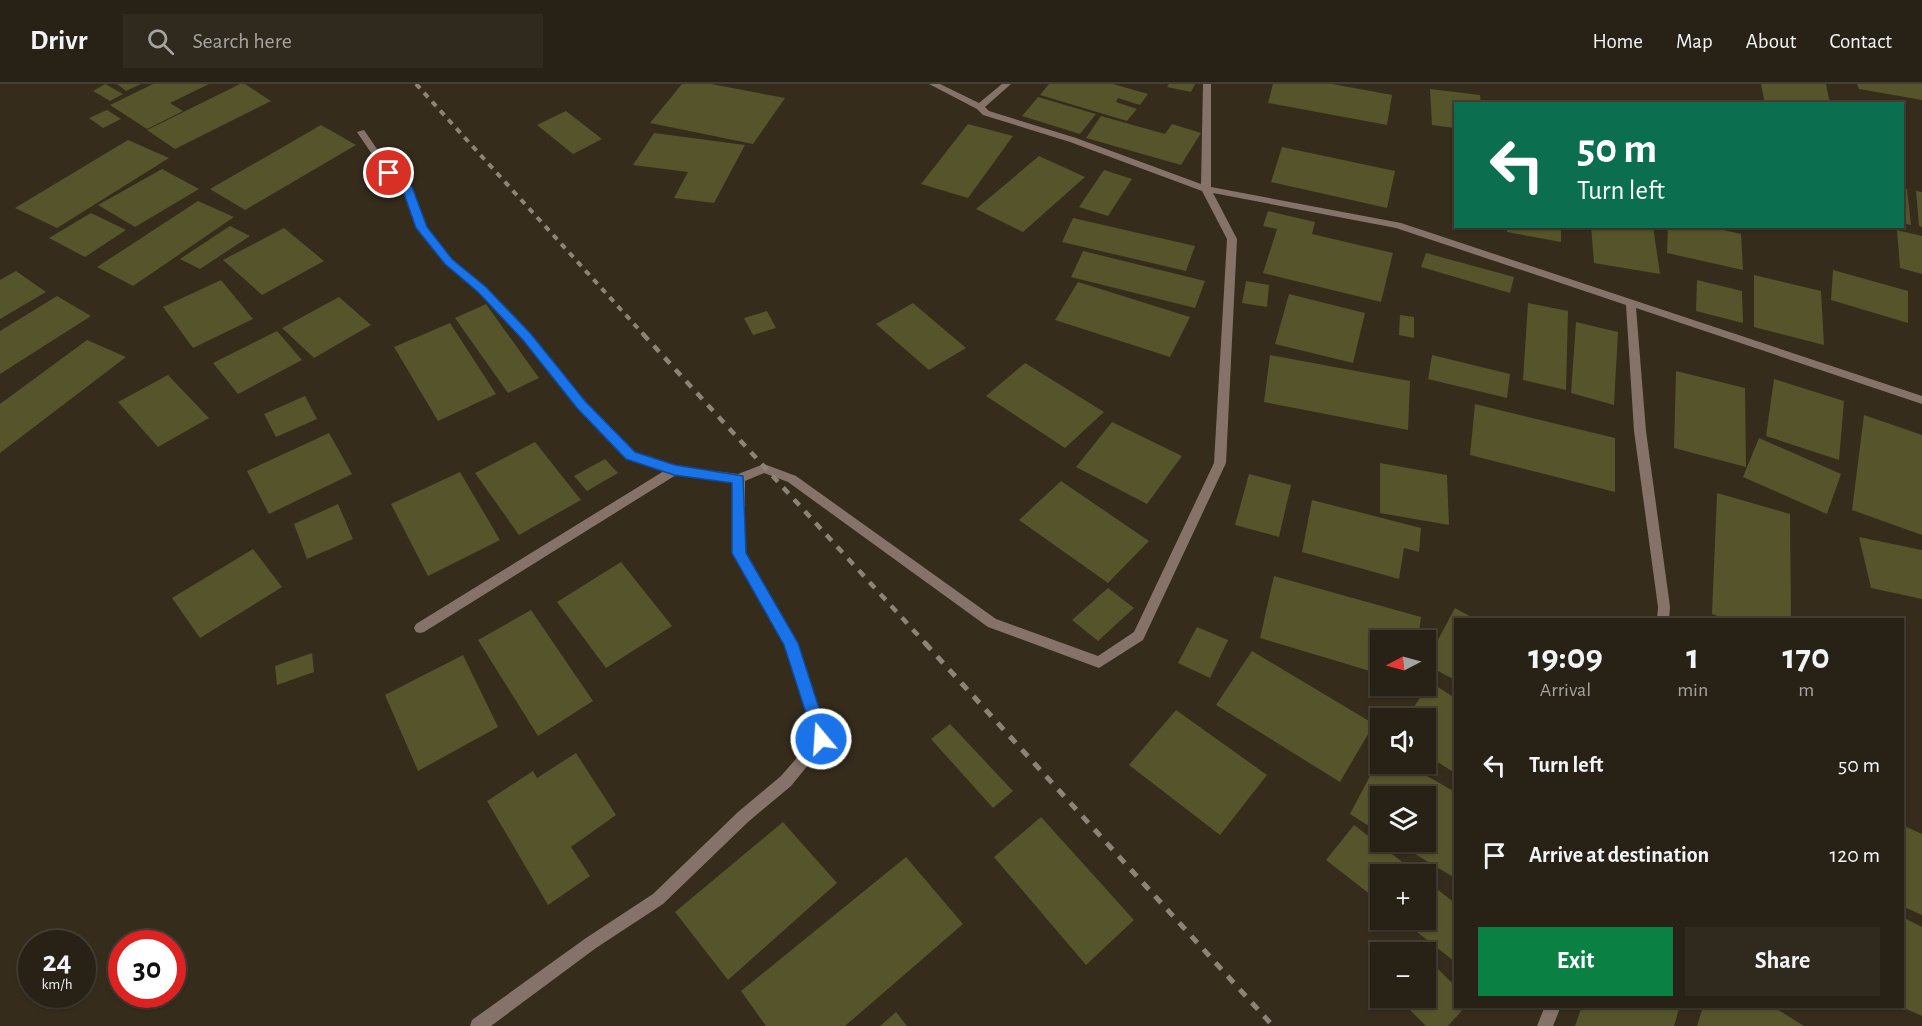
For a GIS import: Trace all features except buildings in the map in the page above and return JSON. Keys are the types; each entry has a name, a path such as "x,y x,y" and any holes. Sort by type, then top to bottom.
{"street":[{"path":"933,84 980,107 986,113 1073,140 1206,189 1398,225 1922,400"},
{"path":"980,107 1007,84"},
{"path":"361,132 389,173 408,190 422,228 448,262 482,290 527,337 581,404 631,455 674,470 739,479 764,468 792,479 992,623 1099,662 1139,636 1220,463 1232,238 1206,189 1207,84"},
{"path":"1631,304 1640,431 1664,618"},
{"path":"420,628 674,470"},
{"path":"478,1026 591,943 658,899 743,817 786,781 821,739 791,643 739,553 739,479"},
{"path":"1545,1026 1552,1008"}],"railway":[{"path":"416,84 644,335"},
{"path":"643,334 926,644"},
{"path":"925,643 1273,1026"}],"route":[{"path":"389,173 408,190 422,228 448,262 482,290 527,337 581,404 631,455 674,470 739,479 739,553 791,643 821,739"}]}
